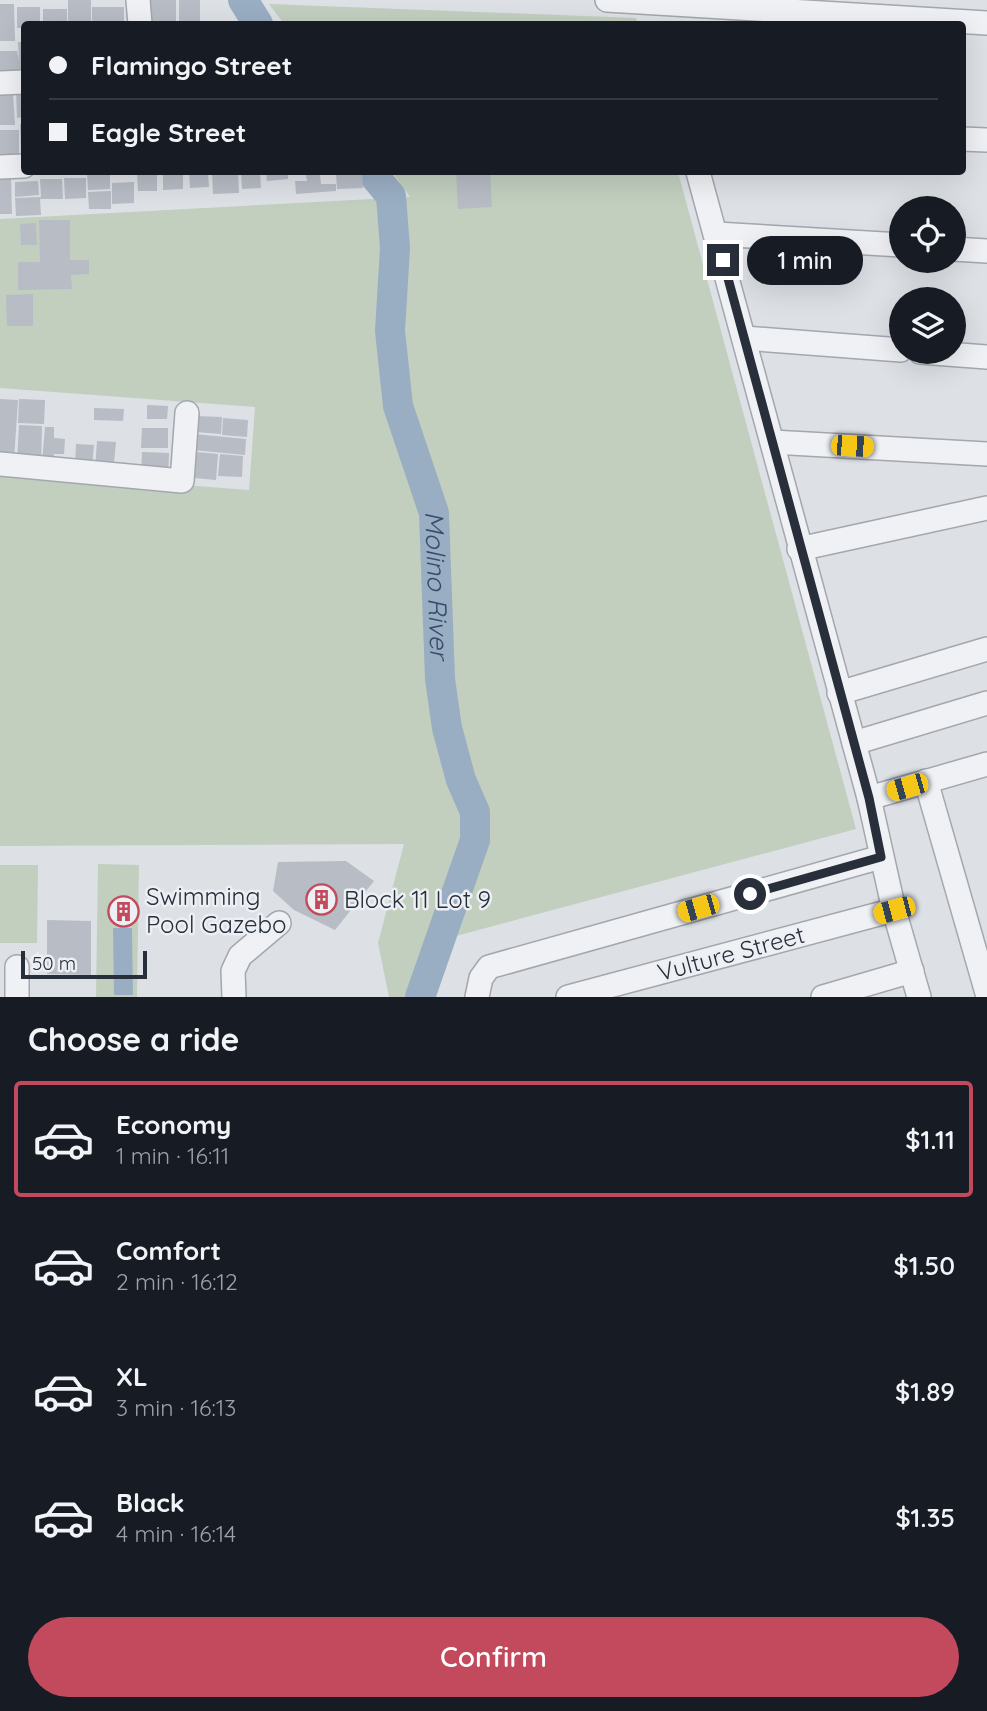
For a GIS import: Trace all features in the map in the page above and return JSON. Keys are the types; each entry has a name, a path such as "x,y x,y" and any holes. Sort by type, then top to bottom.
{"street":[{"path":"138,0 140,21"},
{"path":"607,0 654,15 904,21"},
{"path":"966,22 987,23"},
{"path":"0,83 21,82"},
{"path":"966,139 987,140"},
{"path":"0,167 21,166"},
{"path":"699,175 869,798 894,910 919,997"},
{"path":"716,234 889,244"},
{"path":"966,250 987,251"},
{"path":"744,338 889,349"},
{"path":"966,355 987,357"},
{"path":"0,464 182,481 187,413"},
{"path":"772,442 987,454"},
{"path":"800,549 987,508"},
{"path":"839,693 987,649"},
{"path":"854,743 987,703"},
{"path":"869,798 986,767"},
{"path":"926,782 987,993"},
{"path":"477,997 481,978 489,967 881,857"},
{"name":"Vulture Street","path":"568,997 894,910"},
{"path":"234,997 233,971 240,956 279,923"},
{"path":"17,967 17,997"},
{"path":"823,997 850,993 912,971"}],"green space":[{"path":"269,4 636,18 637,21 282,21"},
{"path":"394,175 679,175 856,829 456,936 436,997 389,997 378,943 404,844 0,846 0,471 249,490 255,407 0,388 0,219 410,197"},
{"path":"98,864 139,865 137,997 96,997"},
{"path":"0,865 38,865 37,943 0,943"}],"water":[{"path":"113,928 132,928 133,995 114,995"}],"building":[{"path":"68,0 91,0 91,21 68,21"},
{"path":"150,0 176,0 176,21 150,21"},
{"path":"179,0 200,0 200,21 179,21"},
{"path":"0,4 14,4 15,41 0,41"},
{"path":"17,7 40,7 40,21 21,21 21,28 17,28"},
{"path":"92,7 124,7 124,21 92,21"},
{"path":"43,9 67,9 67,21 43,21"},
{"path":"18,42 21,42 21,75 9,76 9,70 0,70 0,51 17,51 19,61"},
{"path":"21,87 21,117 17,118 16,88"},
{"path":"13,94 15,125 0,125 0,95"},
{"path":"0,130 19,130 19,160 0,160"},
{"path":"87,175 110,175 110,189 88,190"},
{"path":"137,175 157,175 157,191 138,191"},
{"path":"163,175 183,175 183,189 163,190"},
{"path":"189,175 208,175 209,187 190,188"},
{"path":"212,175 238,175 239,193 213,194"},
{"path":"241,175 260,175 261,188 242,189"},
{"path":"266,175 288,175 288,179 267,181"},
{"path":"306,175 320,175 321,184 336,184 336,191 296,194 295,181 307,181"},
{"path":"336,175 362,175 363,188 337,189"},
{"path":"456,175 490,175 492,207 458,209"},
{"path":"11,177 12,214 0,214 0,178"},
{"path":"64,178 86,178 86,198 65,199"},
{"path":"40,179 62,179 63,199 40,199 41,215 16,216 15,198 41,197"},
{"path":"38,181 39,195 15,197 15,182"},
{"path":"134,182 134,203 112,204 112,183"},
{"path":"111,191 111,209 89,209 88,192"},
{"path":"39,220 70,220 70,260 89,260 89,274 71,275 72,289 18,290 18,262 40,262"},
{"path":"36,223 37,245 21,245 20,224"},
{"path":"33,294 33,326 7,326 6,295"},
{"path":"0,399 18,400 14,460 0,460"},
{"path":"19,399 45,400 44,424 18,423"},
{"path":"147,405 168,406 167,419 147,419"},
{"path":"94,408 124,409 123,421 94,420"},
{"path":"195,416 222,417 221,434 195,432"},
{"path":"223,418 248,420 247,437 222,435"},
{"path":"19,425 42,426 41,463 17,462"},
{"path":"45,427 54,427 54,438 65,439 64,454 54,454 53,464 42,463"},
{"path":"142,428 168,428 168,448 141,448"},
{"path":"194,434 246,439 245,455 193,450"},
{"path":"97,441 116,442 113,472 95,470"},
{"path":"76,444 94,445 92,469 75,468"},
{"path":"142,452 169,453 168,478 141,477"},
{"path":"196,452 218,454 216,480 195,478"},
{"path":"220,454 243,456 242,477 218,476"},
{"name":"Block 11 Lot 9","path":"346,861 374,881 335,930 294,910 273,891 278,862"},
{"name":"Swimming Pool Gazebo","path":"114,906 132,906 132,915 114,915"},
{"path":"47,920 91,921 91,975 47,974"}],"waterway":[{"name":"Molino River","path":"243,0 256,21"},
{"name":"Molino River","path":"374,175 391,196 395,248 390,331 398,406 434,513 440,679 447,728 461,780 475,812 475,840 420,997"}],"place":[{"name":"Block 11 Lot 9","path":"321,900"},
{"name":"Swimming Pool Gazebo","path":"123,911"}],"route":[{"path":"723,260 869,798 881,857 750,894"}]}
